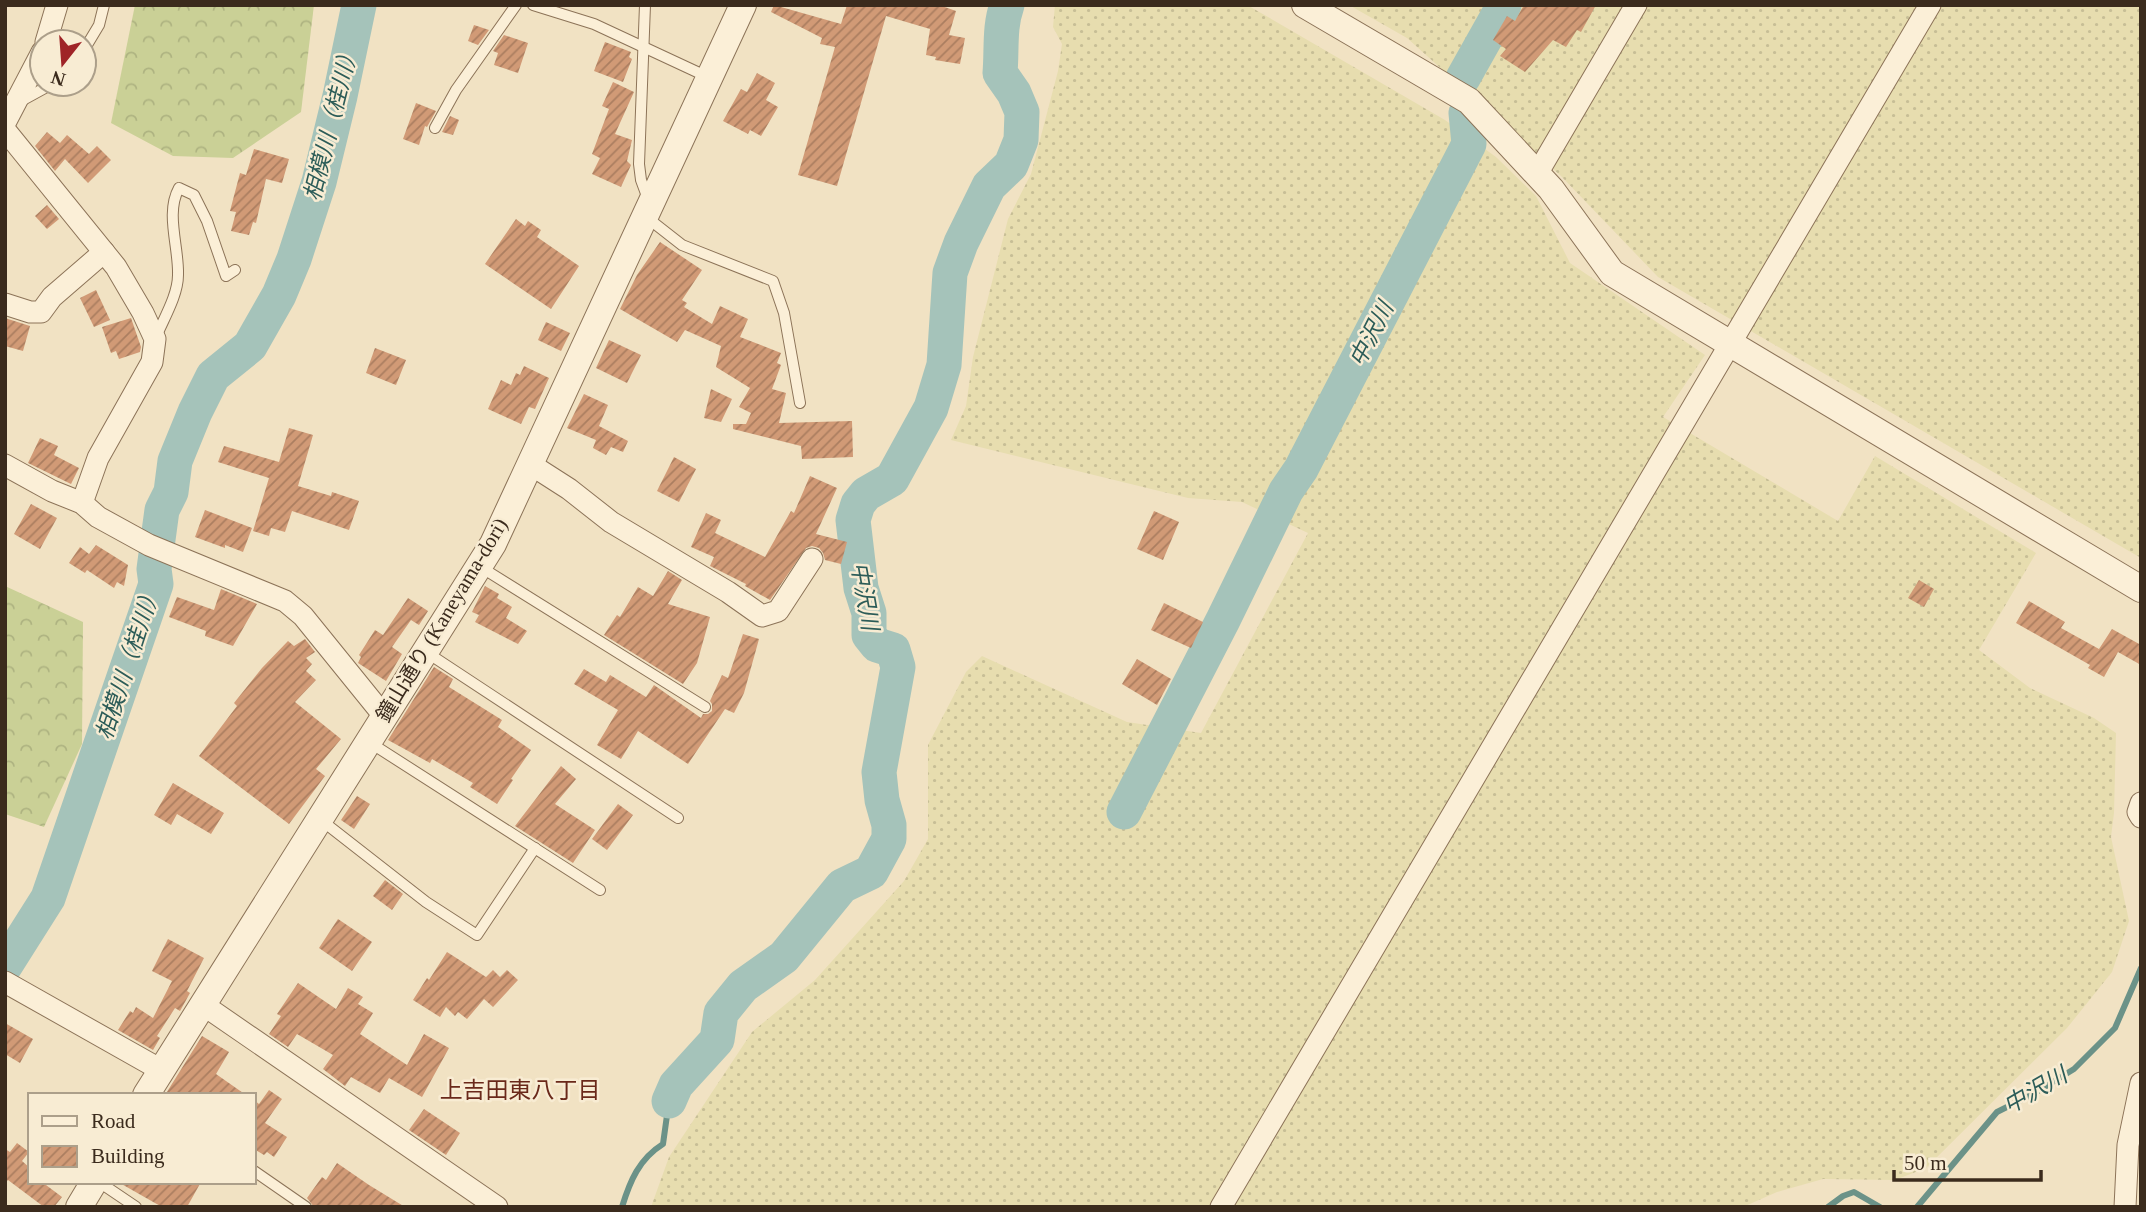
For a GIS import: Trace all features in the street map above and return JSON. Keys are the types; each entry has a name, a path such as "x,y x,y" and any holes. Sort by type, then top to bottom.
{"street":[{"path":"50,28 57,5"},
{"name":"鐘山通り (Kaneyama-dori)","path":"147,1093 493,544 743,5"},
{"path":"1305,5 1469,101 1551,189 1612,273 2141,589"},
{"path":"1537,174 1636,5"},
{"path":"1221,1207 1930,5"},
{"path":"5,123 28,81"},
{"path":"5,130 104,251 130,289 155,339 152,362 98,458 82,503"},
{"path":"5,304 30,312 41,312 52,297 104,251"},
{"path":"530,464 569,489 611,522 762,616 778,611 812,559"},
{"path":"5,465 52,491 82,503 98,517 149,545 285,601 303,616 384,716"},
{"path":"2141,803 2138,812 2141,817"},
{"path":"13,987 161,1070"},
{"path":"202,1004 497,1207"},
{"path":"2125,1207 2128,1145 2141,1083"},
{"path":"79,1207 93,1184"}],"lane":[{"path":"97,28 104,5"},
{"path":"435,128 456,90 516,5"},
{"path":"533,5 594,24 642,44 710,78"},
{"path":"645,5 639,164 648,211 682,245 773,281 784,313 800,403"},
{"path":"18,102 28,97"},
{"path":"155,339 179,278 172,200 179,188 194,195 207,221 226,276 235,270"},
{"path":"479,566 705,707"},
{"path":"425,651 678,818"},
{"path":"369,741 600,890"},
{"path":"320,819 426,902 477,935 535,848"},
{"path":"256,1172 306,1207"},
{"path":"102,1184 136,1207"}],"shaded area":[{"path":"1055,5 1247,5 1445,120 1496,157 1536,196 1570,263 1705,355 1663,417 1838,521 1875,456 2036,553 1979,650 2030,688 2094,718 2116,733 2111,837 2129,921 2112,972 2067,1028 1926,1168 1895,1180 1823,1179 1777,1192 1743,1207 651,1207 669,1157 752,1032 815,980 904,881 928,839 928,745 966,672 982,656 1127,722 1201,733 1308,533 1242,502 1188,498 951,440 966,406 973,357 1008,219 1031,174 1058,71 1062,44 1053,27"},
{"path":"1349,5 2141,5 2141,558 1658,277 1561,176 1407,38"}],"green space":[{"path":"135,5 314,5 301,112 233,158 173,156 111,123"},
{"path":"5,586 83,622 82,744 44,827 5,814"}],"building":[{"path":"774,5 841,24 847,5 939,5 956,11 949,35 965,38 960,64 935,60 936,57 926,55 930,29 886,16 837,186 798,175 835,47 820,44 822,38 771,12"},
{"path":"1524,5 1596,5 1581,32 1577,30 1566,47 1553,40 1525,72 1500,56 1506,49 1493,40 1507,16 1515,21"},
{"path":"474,25 489,30 478,45 468,41"},
{"path":"504,35 528,43 518,73 494,65 498,53 493,51"},
{"path":"605,42 631,52 629,57 632,59 623,82 594,71"},
{"path":"757,73 775,83 766,100 778,107 761,136 750,130 748,134 723,121 741,89 747,92"},
{"path":"613,82 634,92 615,134 632,140 627,161 631,165 621,187 592,174 600,158 592,154 609,109 602,106"},
{"path":"416,103 436,111 427,127 425,126 419,145 403,139"},
{"path":"450,116 459,120 453,135 442,132"},
{"path":"47,132 60,143 67,135 89,154 97,146 111,160 88,183 65,159 55,171 35,146"},
{"path":"254,149 289,159 282,183 266,179 256,223 253,222 249,235 231,231 236,212 230,211 240,173 246,175"},
{"path":"47,205 59,219 47,229 35,216"},
{"path":"516,219 525,226 528,221 541,230 537,237 579,266 551,309 485,264"},
{"path":"660,242 702,270 682,300 687,303 684,307 712,324 720,306 748,319 740,337 781,353 777,363 781,365 772,389 786,393 779,423 852,421 853,457 802,459 801,446 733,429 733,424 746,424 751,413 739,407 750,388 716,367 721,346 685,330 677,342 620,309 637,275"},
{"path":"96,290 110,320 94,327 80,298"},
{"path":"5,318 30,326 23,351 5,346"},
{"path":"131,318 141,347 140,352 119,359 116,351 111,353 102,327"},
{"path":"546,322 570,333 561,351 538,340"},
{"path":"609,340 641,355 627,383 596,368"},
{"path":"375,348 406,360 396,385 366,373"},
{"path":"524,366 549,378 535,409 529,407 521,424 488,409 501,380 511,385 516,373 520,375"},
{"path":"711,389 732,399 721,422 704,418"},
{"path":"584,394 608,405 599,426 628,441 623,452 611,447 606,455 593,448 596,440 567,428"},
{"path":"289,428 313,435 298,486 331,496 332,492 359,501 349,530 292,511 285,532 271,528 269,536 253,531 269,478 218,462 224,446 279,462"},
{"path":"40,438 58,446 54,455 79,468 71,484 28,463"},
{"path":"674,457 696,469 679,502 657,491"},
{"path":"810,476 837,488 816,534 847,542 841,564 825,560 819,548 806,548 770,600 710,566 714,557 691,547 706,513 721,520 715,533 765,557 791,511 794,513"},
{"path":"31,504 57,518 40,549 14,534"},
{"path":"205,510 252,528 243,552 195,537"},
{"path":"1154,511 1179,522 1163,560 1137,549"},
{"path":"96,545 128,565 124,586 117,582 114,588 87,570 85,573 69,563 80,547 89,554"},
{"path":"668,571 682,580 668,604 710,617 697,663 683,684 604,635 617,615 620,617 638,587 653,596"},
{"path":"1919,580 1934,589 1924,607 1908,598"},
{"path":"485,586 499,594 497,598 512,607 506,618 527,631 518,644 475,622 479,615 472,612"},
{"path":"221,589 257,604 233,646 205,636 206,631 169,617 177,597 214,610"},
{"path":"408,598 428,611 419,625 411,620 392,647 402,654 386,681 358,663 361,657 359,655 375,630 383,635"},
{"path":"2029,601 2065,622 2061,628 2099,649 2112,629 2141,645 2141,665 2118,652 2104,677 2088,668 2090,665 2016,623"},
{"path":"1164,603 1203,622 1191,648 1151,630"},
{"path":"743,634 759,639 744,693 734,713 725,709 688,764 638,731 621,759 597,745 618,710 574,684 584,669 606,682 610,675 646,697 654,685 701,718 703,714 712,711 710,701 722,675 728,678"},
{"path":"305,639 315,652 306,658 312,664 306,671 316,680 295,702 341,739 316,769 325,776 289,824 199,756 237,706 234,703 262,668 288,641 294,646"},
{"path":"1137,659 1171,679 1157,705 1122,684"},
{"path":"434,667 453,679 449,687 502,720 498,727 531,750 497,804 470,787 473,783 432,759 430,763 388,740"},
{"path":"561,766 576,779 555,804 595,830 573,863 515,826"},
{"path":"173,783 224,813 211,834 177,814 171,825 154,815"},
{"path":"357,796 370,804 354,829 341,820"},
{"path":"618,804 633,815 607,850 592,839"},
{"path":"385,880 403,894 392,910 373,896"},
{"path":"338,919 372,942 352,971 319,948"},
{"path":"168,939 204,958 187,991 190,993 180,1011 175,1008 157,1036 160,1038 153,1050 118,1030 130,1011 133,1013 136,1007 153,1018 172,981 152,971"},
{"path":"447,952 486,977 493,970 500,977 507,970 518,980 493,1007 484,999 467,1019 458,1012 455,1016 446,1007 440,1017 413,1000"},
{"path":"298,983 336,1009 348,988 363,997 358,1004 373,1013 360,1034 407,1065 424,1034 449,1048 422,1097 389,1078 380,1093 351,1077 345,1086 323,1069 333,1055 297,1034 288,1047 269,1034 281,1016 277,1014"},
{"path":"5,1023 33,1039 20,1063 5,1054"},
{"path":"202,1036 229,1052 216,1074 243,1093 166,1093"},
{"path":"269,1090 282,1099 265,1123 287,1137 274,1157 267,1152 264,1155 256,1150 256,1102 259,1104"},
{"path":"424,1109 460,1133 446,1155 409,1130"},
{"path":"17,1143 28,1151 22,1161 28,1166 28,1184 45,1184 62,1197 54,1207 44,1207 8,1180 5,1183 5,1149 10,1152"},
{"path":"337,1163 405,1207 314,1207 307,1198 322,1177 326,1180"},
{"path":"122,1184 200,1184 187,1207 162,1207"}],"waterway":[{"name":"相模川（桂川）","path":"5,966 48,898 156,584 154,569 162,510 171,492 175,461 195,412 213,376 250,346 279,295 294,259 319,182 359,5"},
{"name":"中沢川","path":"669,1101 676,1085 717,1040 721,1013 743,986 784,957 842,886 871,872 889,839 879,772 898,667 893,650 877,645 869,635 869,613 861,588 853,520 858,504 866,494 892,479 931,408 944,365 950,273 961,243 989,186 1011,165 1021,140 1022,112 1014,93 1000,73 1002,30 1007,5"},
{"name":"中沢川","path":"1463,78 1504,5"},
{"name":"中沢川","path":"1124,812 1286,491 1301,469 1469,144 1466,113"},
{"name":"中沢川","path":"1917,1207 1997,1112 2074,1069 2115,1028 2141,968"},
{"name":"中沢川","path":"622,1207 636,1171 663,1144 669,1101"},
{"name":"中沢川","path":"1828,1207 1854,1192 1880,1207"}],"district":[{"name":"上吉田東八丁目","path":"520,1090"}]}
